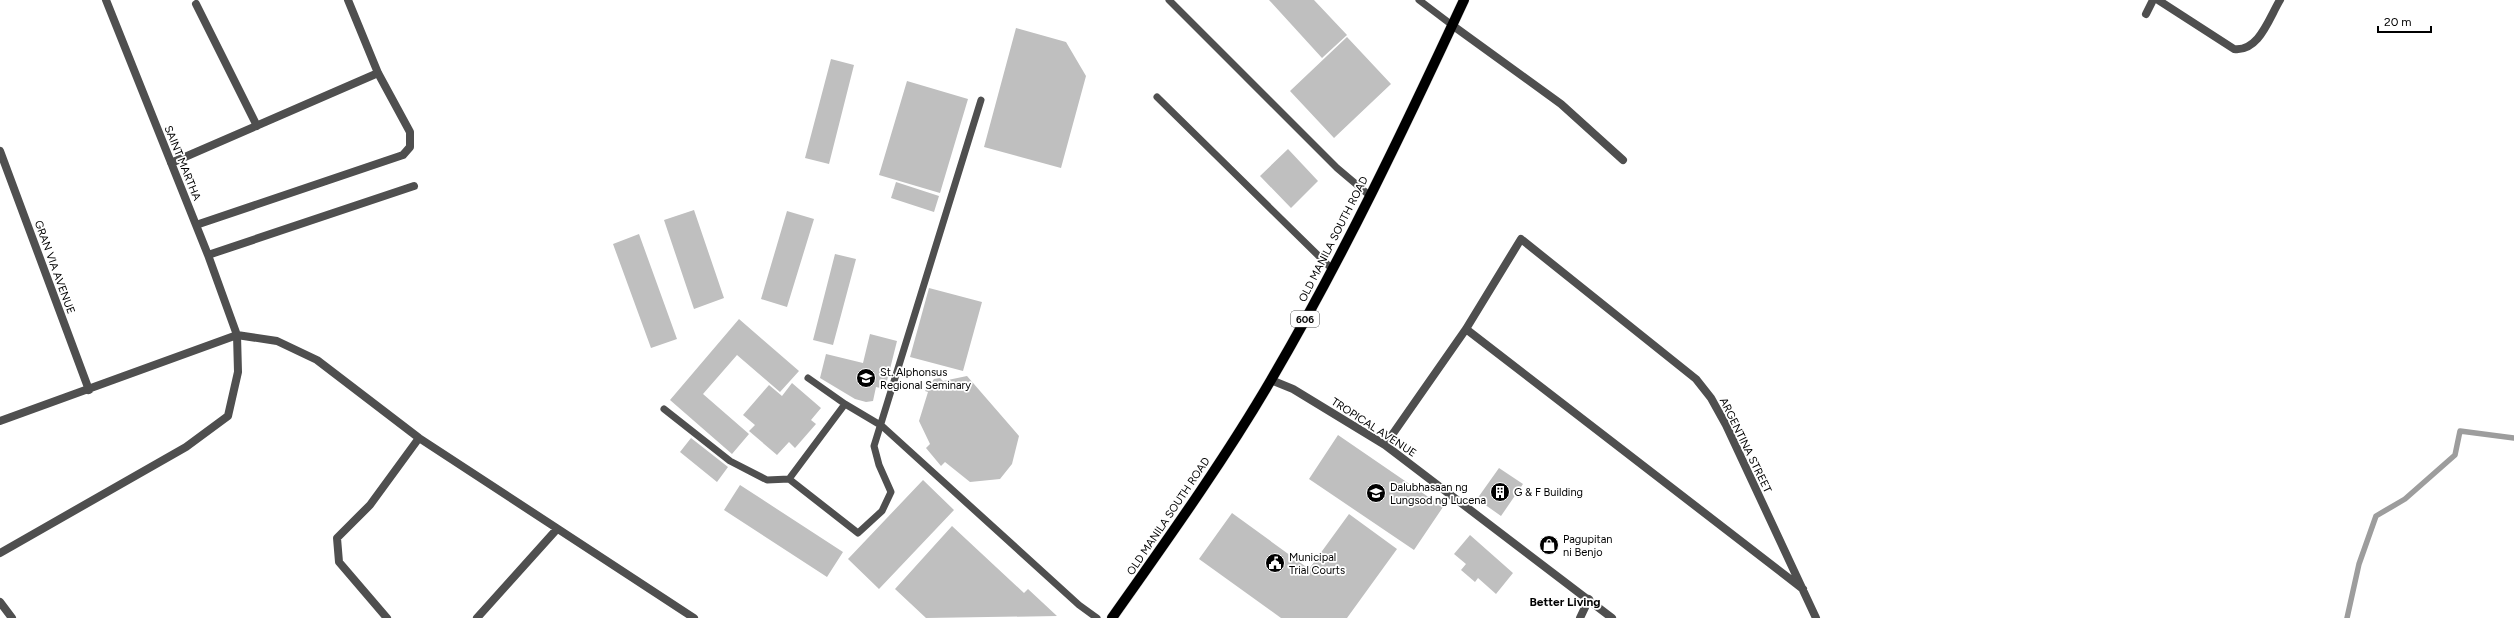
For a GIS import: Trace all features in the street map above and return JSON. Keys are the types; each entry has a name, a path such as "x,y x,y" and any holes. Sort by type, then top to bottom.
{"main road":[{"name":"OLD MANILA SOUTH ROAD","path":"1112,618 1194,503 1271,380 1332,269 1434,66 1464,0"}],"street":[{"name":"SAINT MARTHA","path":"0,553 186,447 228,416 238,372 237,335 208,255 106,0"},
{"path":"196,225 403,155 410,147 410,132 378,73 348,0"},
{"path":"2146,14 2153,0"},
{"path":"2158,0 2234,49 2243,50 2251,47 2257,39 2280,0"},
{"path":"196,4 257,126"},
{"path":"1452,25 1561,104 1623,160"},
{"path":"171,163 378,73"},
{"name":"GRAN VIA AVENUE","path":"0,151 89,390"},
{"path":"208,255 414,186"},
{"name":"ARGENTINA STREET","path":"1466,329 1521,239 1696,379 1711,398 1726,425 1816,618"},
{"path":"1386,445 1466,329 1804,590"},
{"path":"0,421 89,390 237,335 277,341 317,360 419,438 684,615 694,618"},
{"name":"TROPICAL AVENUE","path":"1271,380 1293,388 1386,445 1590,599 1612,618"},
{"path":"387,618 339,562 337,538 370,505 419,438"},
{"path":"477,618 557,529"},
{"path":"1580,618 1590,599"},
{"path":"0,602 12,618"}],"lane":[{"path":"1169,0 1337,168 1369,195"},
{"path":"1419,0 1452,25"},
{"path":"1157,98 1332,269"},
{"path":"664,409 730,461 767,480 789,479 858,533 882,511 891,492 879,465 874,446 882,426 981,100"},
{"path":"808,378 845,404 882,426 1079,605 1097,618"},
{"path":"789,479 845,404"}],"building":[{"path":"1269,0 1314,0 1347,35 1322,58"},
{"path":"1016,28 1066,42 1086,76 1061,168 984,147"},
{"path":"1347,37 1391,84 1334,138 1290,91"},
{"path":"831,59 854,65 829,164 805,158"},
{"path":"907,81 968,99 940,193 879,175"},
{"path":"1288,149 1318,181 1291,208 1260,176"},
{"path":"896,182 939,196 934,212 891,198"},
{"path":"694,210 724,298 694,309 664,220"},
{"path":"787,211 814,219 787,307 761,299"},
{"path":"639,234 677,339 651,348 613,244"},
{"path":"835,254 856,259 833,345 813,340"},
{"path":"929,288 982,302 963,371 910,357"},
{"path":"739,319 799,371 780,392 737,355 703,394 749,434 732,454 670,400"},
{"path":"870,334 897,341 885,389 876,387 873,401 866,402 855,399 820,378 826,354 863,363"},
{"path":"967,376 1019,436 1012,464 1000,479 970,482 945,462 941,466 926,448 930,444 919,421 928,392 925,391 934,379 940,378 943,381"},
{"path":"792,383 821,408 811,420 816,424 795,448 789,442 777,455 749,431 755,425 743,415 769,385 782,396"},
{"name":"Dalubhasaan ng Lungsod ng Lucena","path":"1338,435 1443,507 1414,550 1309,479"},
{"path":"691,438 728,467 717,482 680,452"},
{"name":"G & F Building","path":"1499,468 1523,484 1501,516 1477,499"},
{"path":"923,480 954,510 879,589 848,559"},
{"path":"740,485 843,552 827,577 724,510"},
{"path":"1232,513 1309,569 1349,514 1397,549 1347,618 1281,618 1199,559"},
{"path":"952,526 1024,593 1028,589 1057,616 926,618 895,589"},
{"path":"1470,535 1513,573 1496,594 1478,578 1475,582 1461,570 1466,564 1454,554"}],"waterway":[{"path":"2347,618 2359,564 2376,516 2405,499 2455,455 2460,431 2514,438"}],"place":[{"name":"St. Alphonsus Regional Seminary","path":"866,378"},
{"name":"G & F Building","path":"1500,492"},
{"name":"Dalubhasaan ng Lungsod ng Lucena","path":"1376,493"},
{"name":"Pagupitan ni Benjo","path":"1549,545"},
{"name":"Municipal Trial Courts","path":"1275,563"}],"district":[{"name":"Better Living","path":"1565,602"}]}
